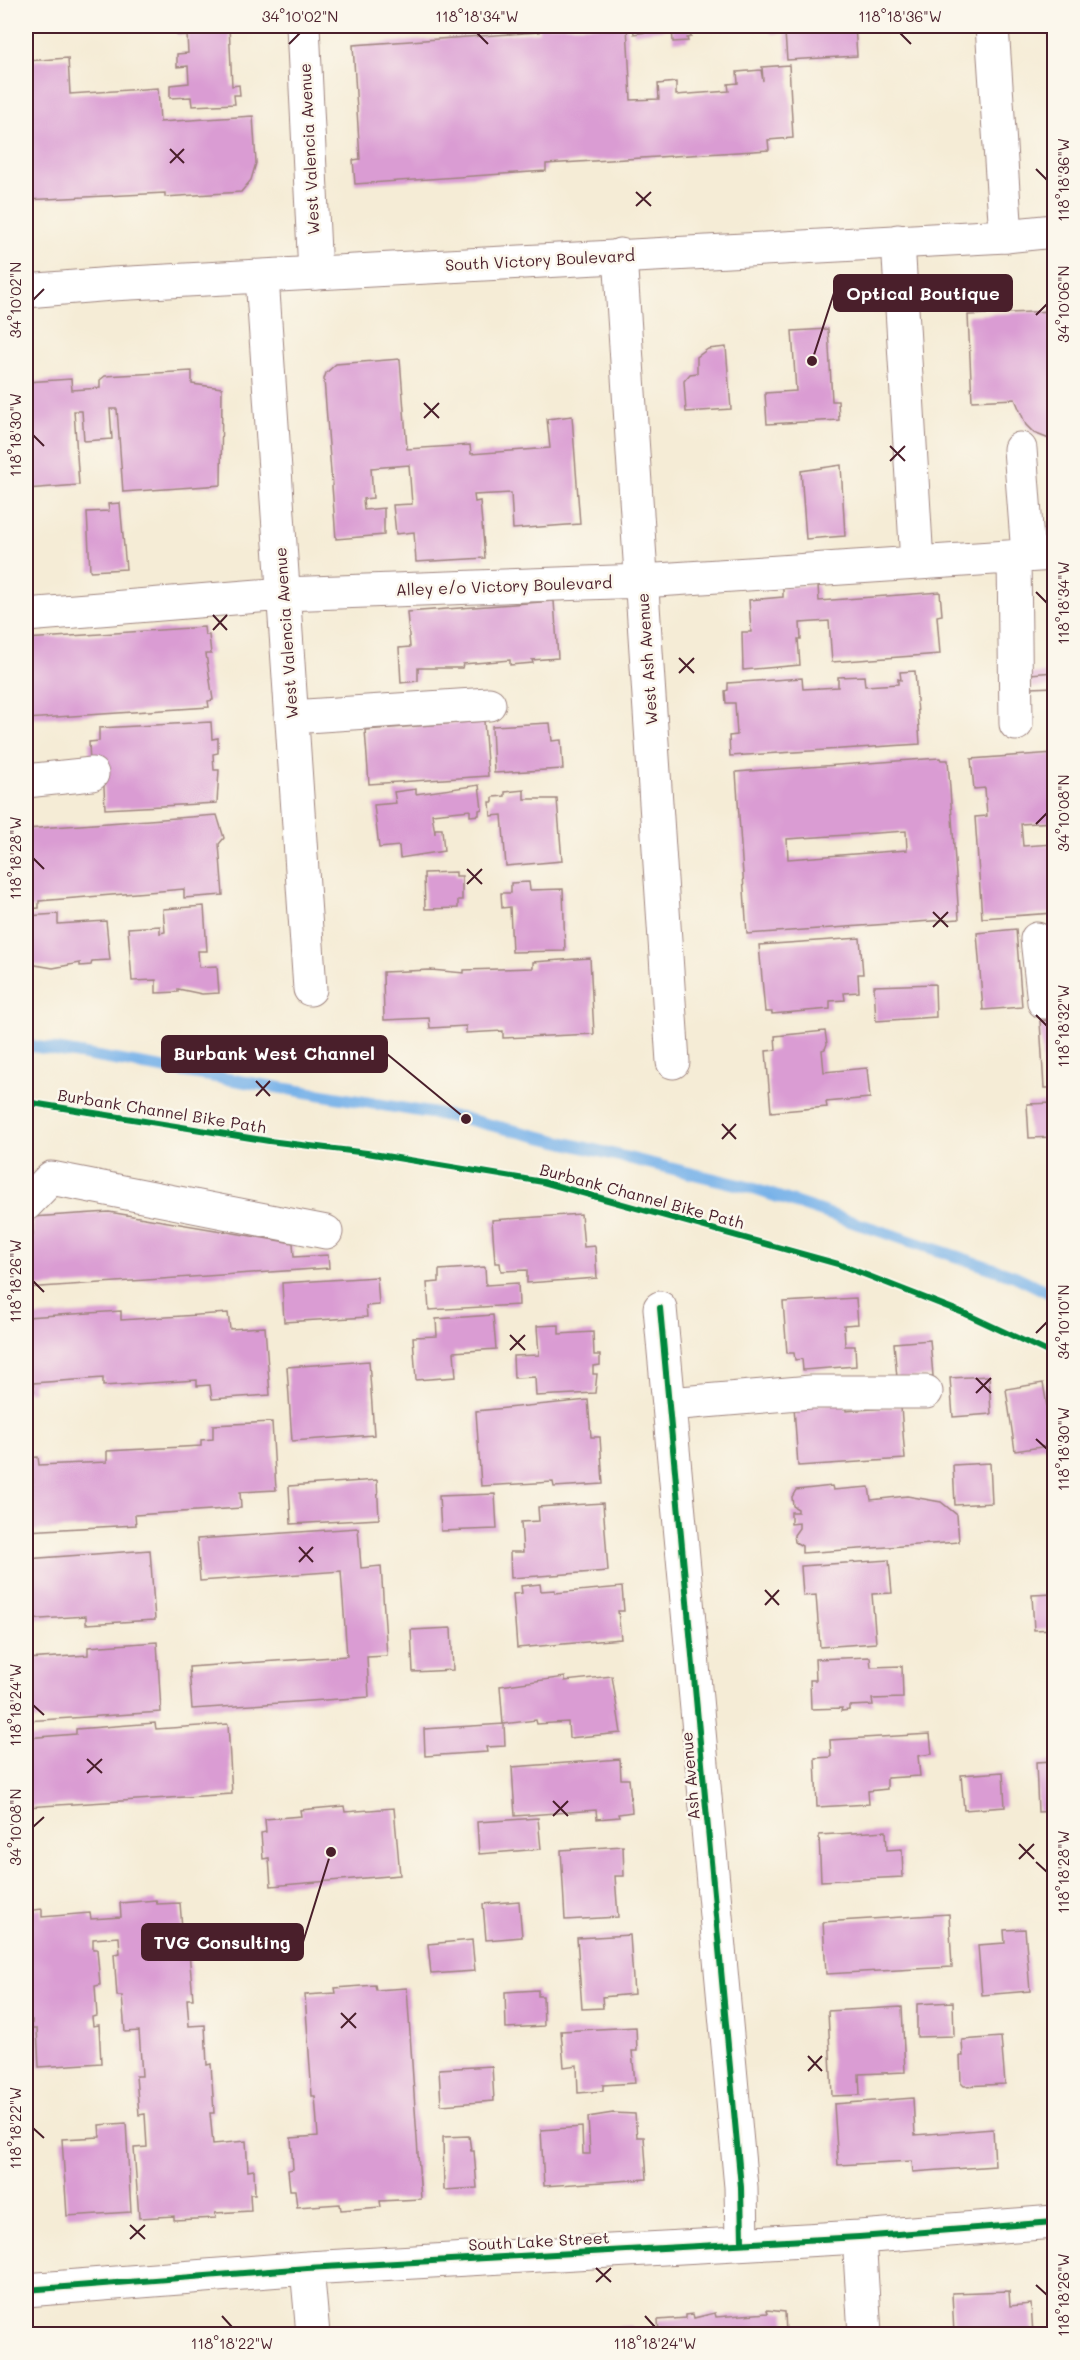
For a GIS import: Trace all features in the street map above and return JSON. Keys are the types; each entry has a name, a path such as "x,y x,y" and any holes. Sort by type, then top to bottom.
{"street":[{"name":"West Valencia Avenue","path":"303,26 315,273"},
{"path":"992,26 1006,236"},
{"name":"South Victory Boulevard","path":"26,291 620,255 1006,236 1054,231"},
{"path":"898,241 917,563"},
{"name":"West Ash Avenue","path":"620,255 673,1062"},
{"name":"West Valencia Avenue","path":"262,277 310,989"},
{"path":"1016,724 1032,555 1020,449"},
{"name":"Alley e/o Victory Boulevard","path":"26,615 283,594 642,581 1032,555"},
{"path":"291,717 489,704"},
{"path":"26,781 92,774"},
{"path":"1037,939 1044,1002 1054,1002"},
{"path":"26,1204 51,1178 326,1232"},
{"name":"Ash Avenue","path":"660,1308 741,2187 742,2242"},
{"path":"669,1404 811,1392 926,1392"},
{"name":"South Lake Street","path":"26,2290 307,2268 859,2237 1054,2222"},
{"path":"859,2237 865,2334"},
{"path":"307,2268 313,2334"}],"building":[{"path":"176,26 229,26 232,86 239,85 240,95 234,95 235,104 192,106 191,97 170,98 170,85 189,83 188,66 177,67 177,54 188,53 187,35 177,35"},
{"path":"538,26 627,26 631,100 659,99 658,84 676,82 676,95 729,91 728,84 738,83 737,72 761,70 763,81 762,67 789,65 793,138 768,140 769,150 546,164 546,171 355,184 353,160 360,159 353,45 539,32"},
{"path":"633,26 690,26 691,37 687,38 688,41 673,42 672,28 634,34"},
{"path":"770,26 855,26 857,56 787,60 785,33 771,34"},
{"path":"1048,26 1054,26 1054,83 1053,83"},
{"path":"68,58 70,94 158,88 160,122 253,116 256,163 251,180 241,192 165,197 165,193 26,200 26,61"},
{"path":"1054,311 1054,441 1034,433 1026,425 1015,399 972,401 968,315"},
{"path":"828,329 832,401 838,401 839,420 767,424 765,393 796,391 792,331"},
{"path":"726,347 731,409 686,412 684,381 690,374 697,373 697,357 708,349"},
{"path":"400,359 407,449 470,445 471,454 550,448 547,419 572,416 580,524 513,529 511,493 474,495 475,502 480,501 485,558 416,562 414,532 396,534 393,505 412,504 409,465 371,468 373,498 363,499 364,510 384,508 384,535 336,539 324,379 326,373 336,364"},
{"path":"192,371 192,384 222,388 221,485 123,492 117,409 110,409 112,439 84,441 82,411 74,411 79,485 26,489 26,382 71,379 72,390 100,388 100,380 105,376"},
{"path":"841,465 845,536 806,539 801,471"},
{"path":"120,503 126,569 90,571 87,512 109,511 108,504"},
{"path":"818,585 819,601 940,592 942,615 937,616 940,654 832,662 829,621 800,623 801,639 798,639 800,665 743,670 742,632 751,632 749,600 783,597 783,587"},
{"path":"554,601 558,658 510,665 510,660 463,664 462,668 418,668 418,681 401,683 399,648 410,647 407,612"},
{"path":"204,627 205,635 209,635 211,654 206,654 213,700 208,701 209,707 26,719 26,639"},
{"path":"915,671 920,744 730,756 729,736 737,735 735,703 726,703 725,691 728,690 728,683 802,678 803,689 838,687 838,677 864,676 865,686 898,684 898,679 901,680 900,672"},
{"path":"1054,672 1054,687 1031,688 1030,674"},
{"path":"484,721 488,776 369,784 365,730"},
{"path":"211,722 212,739 218,738 218,753 213,754 214,770 219,770 217,803 105,809 103,765 90,766 89,742 99,741 99,728"},
{"path":"550,723 552,741 561,740 563,769 494,773 492,726"},
{"path":"1054,753 1054,822 1021,824 1023,846 1054,844 1054,913 982,918 975,817 987,816 985,788 974,789 971,759"},
{"path":"940,758 948,760 959,919 747,934 736,772","holes":["906,831 907,850 788,859 787,839"]},
{"path":"479,785 482,809 479,810 479,815 470,816 470,810 432,814 435,834 435,829 442,829 444,851 400,858 399,846 379,848 374,805 396,803 394,792 416,789 416,794"},
{"path":"524,790 524,799 557,799 562,861 506,866 502,815 491,816 490,802 493,802 493,797 505,796 505,792"},
{"path":"217,815 224,838 219,844 223,895 184,898 184,889 39,901 39,908 26,909 26,829"},
{"path":"456,872 456,876 462,876 462,900 458,900 458,908 425,909 424,873"},
{"path":"529,882 530,890 563,889 565,951 512,952 510,907 502,908 501,893 511,893 511,883"},
{"path":"204,906 207,951 198,951 199,967 217,966 219,993 202,994 178,989 178,992 156,993 156,980 132,981 128,928 160,926 160,933 165,932 163,909"},
{"path":"58,914 58,924 106,921 110,960 92,961 91,965 80,966 80,963 53,968 30,964 29,956 26,957 26,916"},
{"path":"1016,929 1022,1007 983,1010 977,933"},
{"path":"860,938 863,974 858,974 859,992 844,993 845,1000 830,1001 830,1009 772,1014 772,1012 765,1012 759,945"},
{"path":"590,958 594,1034 503,1038 503,1031 466,1033 466,1026 430,1028 429,1018 384,1020 383,972 431,970 464,973 464,970 533,968 533,962"},
{"path":"935,984 936,1017 876,1021 874,986"},
{"path":"1054,1020 1054,1088 1044,1088 1040,1021"},
{"path":"825,1031 827,1044 822,1050 824,1072 867,1068 870,1098 826,1102 827,1107 771,1112 766,1051 776,1050 775,1036"},
{"path":"1054,1103 1054,1137 1029,1138 1027,1104"},
{"path":"109,1212 293,1243 294,1257 328,1255 329,1268 26,1288 26,1236 33,1235 32,1217"},
{"path":"581,1214 584,1247 595,1246 597,1278 527,1283 527,1270 501,1271 500,1263 495,1263 492,1220"},
{"path":"485,1267 486,1285 518,1283 519,1305 429,1310 427,1283 439,1282 439,1270"},
{"path":"377,1277 379,1305 366,1306 367,1317 284,1322 282,1283"},
{"path":"856,1298 858,1324 844,1325 845,1346 855,1346 856,1366 803,1370 802,1359 795,1360 794,1353 787,1353 783,1302"},
{"path":"121,1311 121,1320 228,1313 230,1329 265,1327 270,1395 212,1399 210,1385 197,1386 197,1380 103,1386 103,1378 33,1383 34,1391 26,1392 26,1317"},
{"path":"493,1315 496,1349 454,1352 456,1377 416,1380 413,1337 437,1336 436,1319"},
{"path":"559,1325 559,1334 593,1332 594,1355 600,1355 600,1365 593,1366 593,1374 597,1374 595,1393 536,1396 535,1377 514,1378 513,1356 539,1355 537,1326"},
{"path":"930,1340 933,1376 897,1378 894,1343"},
{"path":"369,1361 374,1435 292,1441 287,1367"},
{"path":"989,1376 991,1414 953,1417 950,1378"},
{"path":"1043,1383 1047,1406 1054,1404 1054,1445 1015,1451 1006,1389"},
{"path":"588,1400 591,1437 600,1437 603,1484 554,1487 553,1482 481,1486 476,1411"},
{"path":"845,1403 846,1411 901,1407 905,1459 798,1466 794,1406"},
{"path":"272,1422 276,1490 240,1492 241,1508 135,1515 136,1525 26,1531 26,1458 38,1457 39,1465 107,1462 107,1451 201,1446 201,1440 213,1439 213,1425"},
{"path":"990,1463 992,1503 955,1505 953,1465"},
{"path":"377,1480 379,1519 291,1524 289,1486"},
{"path":"832,1486 833,1490 869,1487 871,1500 907,1496 941,1502 957,1515 959,1542 802,1553 802,1546 795,1542 794,1535 799,1528 799,1523 791,1524 791,1512 798,1512 798,1509 793,1506 792,1497 796,1490"},
{"path":"495,1494 497,1529 441,1531 439,1496"},
{"path":"603,1503 608,1571 511,1578 510,1552 523,1552 521,1522 539,1521 538,1507"},
{"path":"358,1528 361,1568 381,1566 387,1656 367,1657 369,1697 192,1709 189,1667 347,1656 341,1571 200,1581 197,1539"},
{"path":"150,1550 155,1620 86,1624 86,1616 26,1620 26,1559"},
{"path":"889,1560 892,1593 872,1594 876,1643 820,1647 816,1595 803,1596 801,1566"},
{"path":"540,1584 541,1591 555,1590 555,1593 622,1587 624,1611 618,1611 621,1639 517,1648 513,1594 522,1593 521,1586"},
{"path":"1054,1594 1054,1629 1034,1630 1032,1595"},
{"path":"451,1628 453,1670 413,1672 411,1630"},
{"path":"157,1642 161,1712 26,1721 26,1659 88,1655 88,1647"},
{"path":"870,1657 871,1667 902,1666 903,1698 872,1699 873,1705 849,1706 849,1710 841,1711 842,1708 811,1709 810,1680 816,1680 815,1659"},
{"path":"612,1676 621,1733 569,1738 568,1722 537,1724 536,1720 503,1724 500,1686 565,1677 565,1681"},
{"path":"155,1723 156,1729 228,1724 232,1794 26,1807 26,1738 76,1734 76,1729"},
{"path":"504,1724 505,1746 486,1747 487,1752 425,1756 424,1729"},
{"path":"930,1734 932,1754 918,1756 920,1776 887,1778 887,1789 868,1791 869,1804 817,1807 815,1758 831,1757 830,1740"},
{"path":"620,1759 621,1779 629,1779 632,1812 618,1814 619,1817 597,1819 596,1810 515,1816 512,1767"},
{"path":"1054,1761 1054,1811 1038,1812 1036,1762"},
{"path":"1003,1772 1005,1807 964,1810 961,1775"},
{"path":"344,1806 345,1812 394,1808 400,1875 271,1886 269,1858 263,1859 261,1833 266,1832 265,1819 301,1816 300,1810"},
{"path":"538,1818 541,1849 479,1854 477,1822"},
{"path":"886,1831 887,1850 902,1849 903,1877 821,1881 819,1835"},
{"path":"623,1846 624,1876 615,1876 618,1917 565,1920 561,1850"},
{"path":"156,1900 157,1904 180,1903 183,1940 188,1940 193,1999 187,1999 189,2026 205,2025 207,2065 211,2064 214,2113 210,2113 213,2144 246,2141 248,2171 254,2170 255,2194 250,2194 251,2211 215,2213 216,2218 174,2220 174,2216 139,2218 134,2148 147,2147 145,2114 139,2115 136,2076 142,2076 139,2031 125,2032 122,1996 117,1996 114,1954 120,1953 119,1937 93,1939 93,1949 97,1949 100,1985 95,1986 97,2016 92,2017 93,2026 99,2025 101,2063 39,2067 37,2029 32,2029 32,2020 27,2020 26,1911 42,1909 42,1917 90,1913 91,1919 121,1917 120,1903"},
{"path":"519,1901 522,1937 486,1940 483,1904"},
{"path":"949,1914 952,1967 826,1974 823,1922"},
{"path":"1025,1929 1030,1991 982,1995 978,1945 1005,1943 1004,1930"},
{"path":"630,1935 634,1994 602,1997 603,2008 582,2009 577,1938"},
{"path":"472,1940 475,1971 431,1974 428,1944"},
{"path":"375,1985 376,1990 407,1988 421,2199 380,2201 381,2207 341,2210 340,2204 297,2207 295,2190 290,2190 288,2170 293,2169 291,2138 318,2136 315,2096 312,2096 305,1995 336,1993 335,1988"},
{"path":"538,1990 538,1996 543,1996 544,2026 506,2028 505,1992"},
{"path":"953,2002 954,2036 917,2037 917,2004"},
{"path":"902,2007 905,2072 859,2074 860,2095 832,2096 828,2011"},
{"path":"636,2027 637,2051 632,2051 635,2083 603,2085 603,2091 578,2093 577,2065 564,2067 561,2031"},
{"path":"1001,2037 1005,2084 964,2086 961,2083 962,2040"},
{"path":"492,2066 494,2101 441,2105 439,2069"},
{"path":"913,2098 915,2135 993,2129 995,2166 913,2172 912,2161 838,2165 834,2104"},
{"path":"613,2113 635,2114 637,2137 644,2137 647,2179 544,2186 541,2130 582,2127 583,2154 590,2154 588,2117"},
{"path":"126,2123 131,2212 67,2216 62,2139 100,2137 99,2125"},
{"path":"469,2136 471,2151 474,2151 477,2188 444,2190 443,2137"},
{"path":"1009,2291 1010,2306 1031,2304 1033,2334 954,2334 952,2293"},
{"path":"767,2310 785,2312 786,2334 659,2334 658,2320 686,2318 686,2315 693,2314 694,2318 715,2313 716,2317 768,2313"},
{"path":"631,2326 631,2334 589,2334 589,2329"}],"waterway":[{"path":"26,1045 466,1119 748,1187 1015,1276 1054,1295"}],"cycle path":[{"name":"Burbank Channel Bike Path","path":"26,1102 543,1182 838,1264 966,1314 1054,1355"},
{"path":"660,1308 741,2187 742,2242"},
{"path":"26,2290 307,2268 859,2237 1054,2222"}],"place":[{"name":"Optical Boutique","path":"812,361"},
{"name":"Burbank West Channel","path":"466,1119"},
{"name":"TVG Consulting","path":"331,1852"}]}
